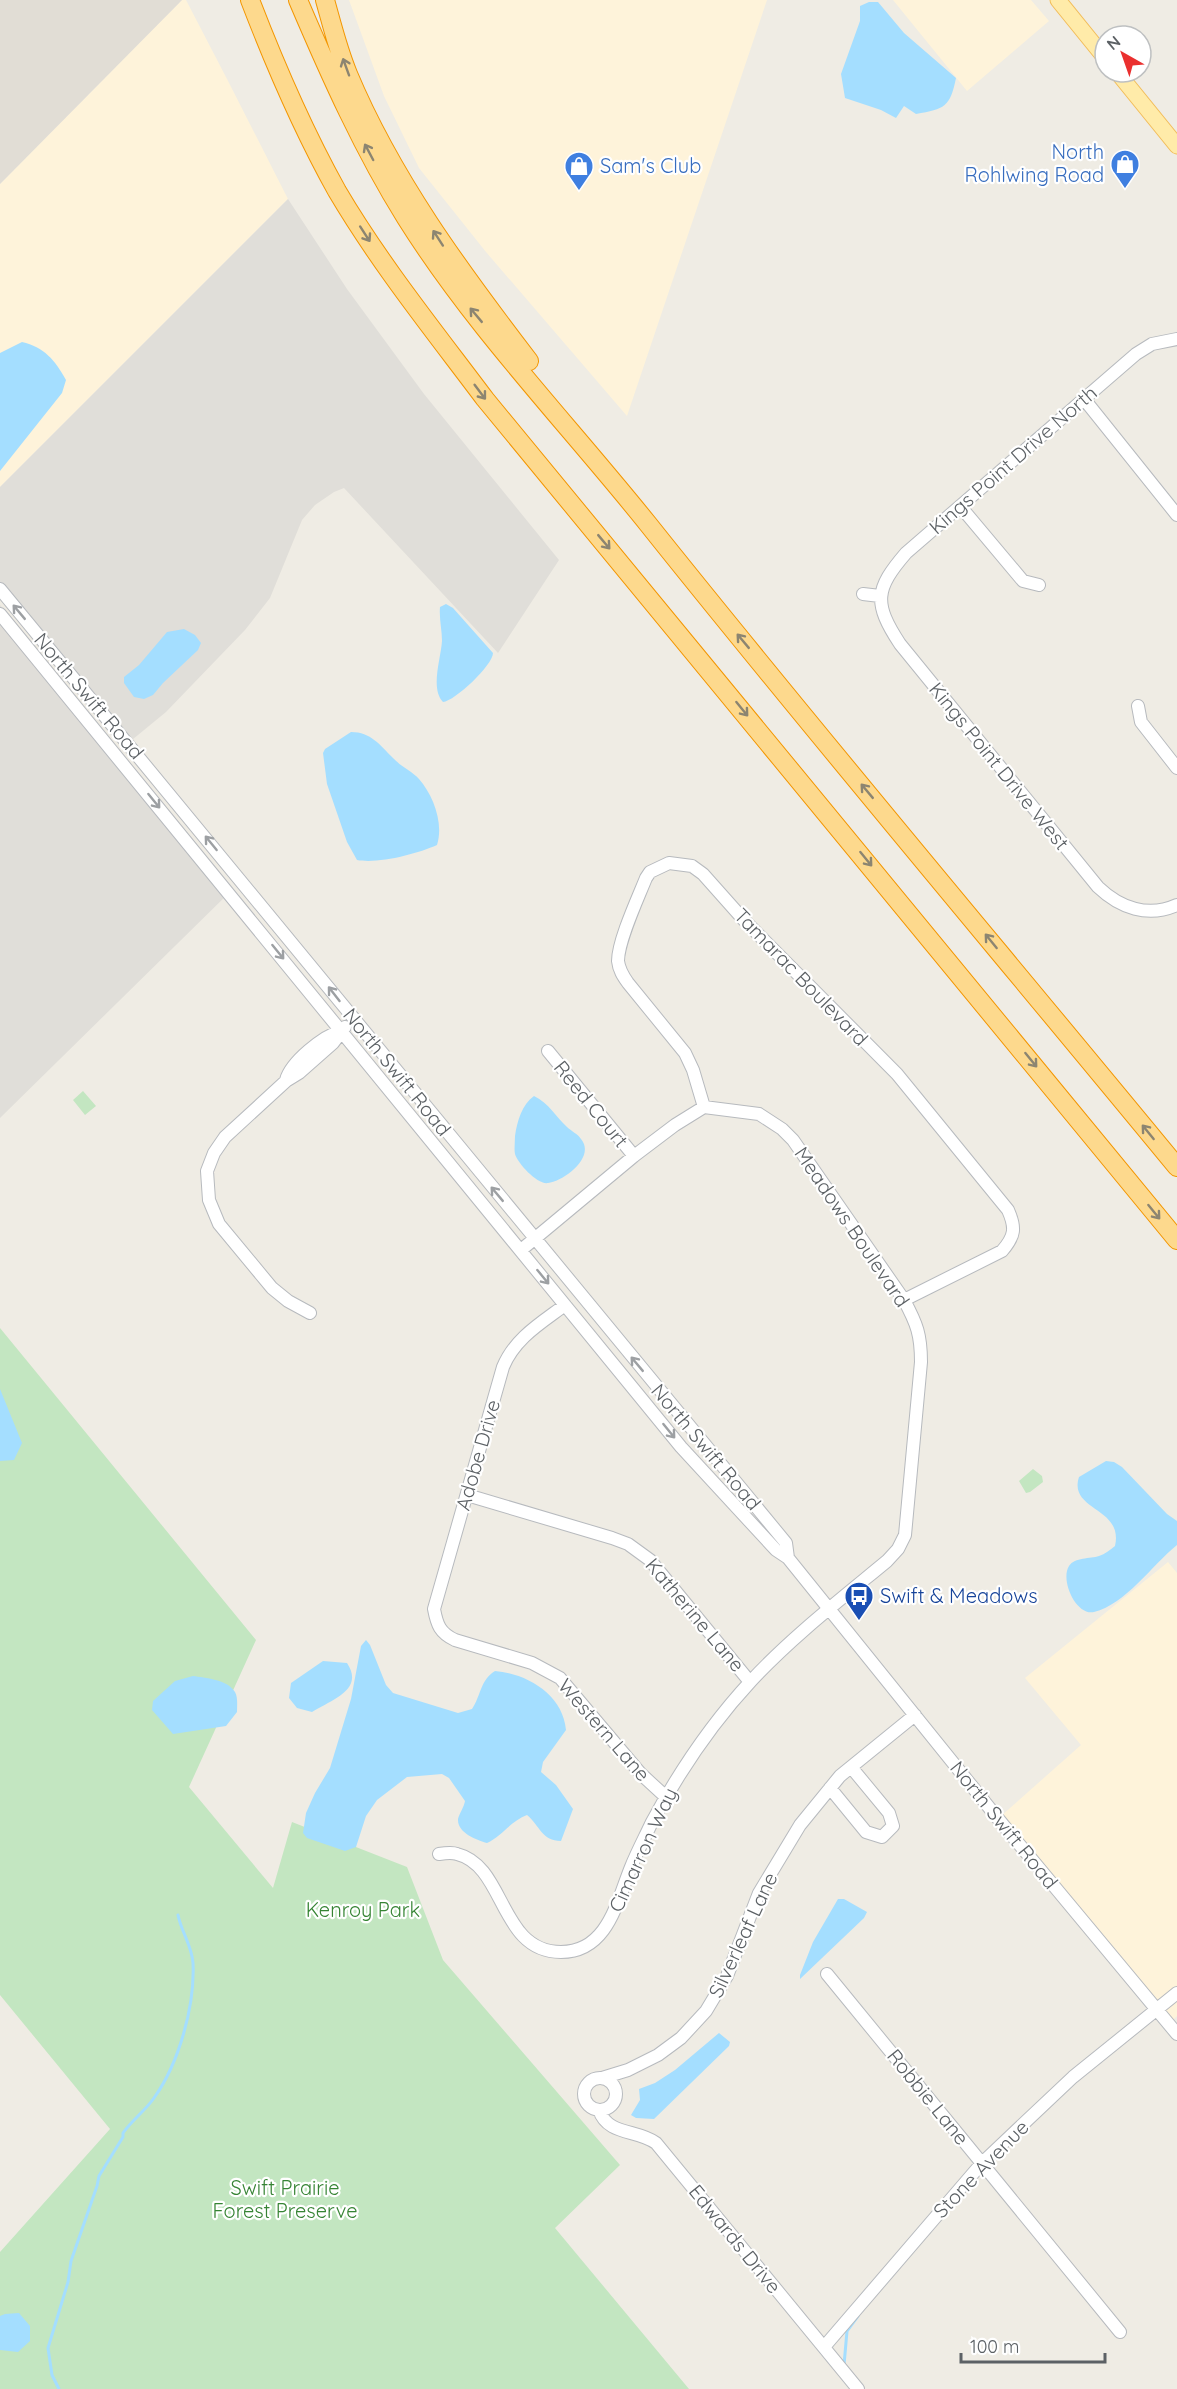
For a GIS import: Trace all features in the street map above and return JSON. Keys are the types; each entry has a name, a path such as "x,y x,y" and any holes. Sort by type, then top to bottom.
{"highway":[{"path":"237,0 278,97 324,166 372,245 485,399 1177,1240"},
{"path":"250,0 290,98 324,166"},
{"path":"298,0 337,91 406,217 468,306 1177,1167"},
{"path":"325,0 348,74 382,142 420,209 463,274 538,373 620,489"}],"main road":[{"path":"1058,0 1093,43"},
{"path":"1127,84 1177,146"}],"street":[{"name":"Kings Point Drive North","path":"880,596 883,582 891,569 960,506 1144,349 1152,344 1177,339"},
{"path":"1084,399 1177,515"},
{"path":"960,506 1023,581 1039,585"},
{"name":"North Swift Road","path":"0,589 145,762 354,1020 786,1544 788,1558"},
{"path":"862,594 880,596"},
{"name":"Kings Point Drive West","path":"880,596 883,610 900,644 1098,887 1114,901 1130,908 1142,918 1177,905"},
{"name":"North Swift Road","path":"0,614 681,1447 776,1550 788,1558 1177,2034"},
{"path":"1138,706 1141,722 1177,768"},
{"name":"Tamarac Boulevard","path":"704,1107 689,1060 682,1048 628,983 620,972 618,960 623,939 646,878 650,872 669,863 692,866 703,874 743,919 897,1074 1008,1210 1014,1226 1010,1241 1002,1251 904,1300"},
{"path":"310,1313 288,1301 272,1288 219,1224 208,1195 207,1171 219,1144 286,1081 299,1073 333,1043 341,1031 354,1020"},
{"name":"Reed Court","path":"548,1051 634,1156"},
{"path":"521,1250 634,1156 675,1125 704,1107"},
{"name":"Meadows Boulevard","path":"704,1107 759,1114 782,1129 793,1140 904,1300 917,1323 921,1338 905,1535 898,1549 887,1561 829,1610"},
{"name":"Adobe Drive","path":"440,1630 434,1609 510,1352 525,1335 565,1305"},
{"name":"Katherine Lane","path":"467,1495 612,1538 640,1551 650,1560 750,1682"},
{"name":"Cimarron Way","path":"439,1854 456,1853 477,1866 488,1879 506,1913 526,1938 551,1951 569,1951 587,1945 605,1929 632,1865 666,1797 701,1742 750,1682 829,1610"},
{"name":"Western Lane","path":"440,1630 455,1640 532,1663 560,1678 641,1774 666,1797"},
{"name":"Silverleaf Lane","path":"602,2078 635,2067 658,2055 681,2038 706,2011 727,1976 759,1893 800,1826 840,1776 915,1715"},
{"path":"830,1788 866,1832 882,1837 893,1826 889,1813 851,1767"},
{"name":"Robbie Lane","path":"827,1974 1120,2332"},
{"name":"Stone Avenue","path":"824,2347 982,2163 1073,2077 1177,1994"},
{"path":"602,2078 612,2084 615,2096 609,2107 599,2110 591,2108 584,2092 590,2081 602,2078"},
{"name":"Edwards Drive","path":"599,2110 606,2123 615,2129 648,2137 656,2143 858,2389"}],"shaded area":[{"path":"0,0 182,0 0,184"},
{"path":"182,0 186,0 288,199 0,487 0,184"},
{"path":"349,0 767,0 627,416 486,252 419,168 384,96"},
{"path":"893,0 1031,0 1049,21 967,91"},
{"path":"288,199 347,289 424,394 559,560 498,653 344,488 334,492 315,505 302,520 270,598 245,630 166,712 127,744 0,588 0,487"},
{"path":"0,605 233,889 0,1118"},
{"path":"1168,1562 1177,1573 1177,2016 1172,2021 1001,1816 1081,1745 1025,1678"}],"green space":[{"path":"83,1091 96,1106 85,1115 73,1100"},
{"name":"Swift Prairie Forest Preserve","path":"0,1328 256,1640 189,1787 273,1888 292,1822 407,1867 443,1960 620,2165 555,2228 689,2389 0,2389 0,2252 110,2129 0,1995"},
{"path":"1033,1469 1042,1476 1043,1482 1026,1493 1019,1481"}],"water":[{"path":"869,2 878,2 904,33 956,78 945,105 916,114 904,106 896,118 881,110 845,98 841,74 860,21 860,6"},
{"path":"22,342 37,347 48,355 66,380 62,393 0,471 0,353"},
{"path":"446,604 453,608 493,653 487,666 473,682 456,696 443,702 437,689 437,673 442,641 440,607"},
{"path":"184,629 195,635 201,643 198,650 153,695 144,699 134,697 124,683 124,677 139,665 167,632"},
{"path":"351,732 364,734 375,740 396,761 416,776 424,786 433,801 438,819 437,845 419,852 376,861 357,860 347,842 327,784 323,753 325,749"},
{"path":"534,1096 544,1102 581,1139 585,1146 581,1160 576,1167 562,1178 548,1183 539,1181 529,1173 515,1154 515,1136 519,1119 523,1108"},
{"path":"0,1389 22,1443 14,1460 0,1461"},
{"path":"1106,1461 1114,1462 1122,1467 1167,1514 1177,1521 1177,1545 1128,1593 1106,1608 1087,1612 1071,1596 1067,1572 1069,1566 1075,1561 1099,1556 1115,1546 1116,1533 1112,1524 1081,1497 1078,1488 1079,1477"},
{"path":"366,1640 386,1685 393,1693 458,1713 472,1709 486,1679 495,1671 531,1682 551,1697 558,1706 566,1730 543,1762 541,1772 556,1785 573,1809 561,1841 545,1836 527,1815 487,1843 468,1835 461,1828 458,1819 465,1801 449,1778 442,1774 407,1777 377,1800 366,1816 356,1847 345,1851 307,1838 303,1833 306,1813 330,1768 351,1699 361,1646"},
{"path":"323,1661 347,1663 352,1680 349,1687 336,1698 312,1712 297,1708 289,1698 291,1683"},
{"path":"193,1676 227,1684 237,1696 237,1712 226,1726 173,1734 152,1710 153,1701 175,1681"},
{"path":"838,1899 844,1899 867,1912 864,1918 800,1979 813,1942"},
{"path":"719,2033 730,2042 729,2046 654,2119 636,2118 631,2115 640,2100 639,2089 655,2083 675,2070"},
{"path":"19,2313 30,2326 30,2341 18,2352 0,2350 0,2316"}],"waterway":[{"path":"59,2389 52,2375 48,2348 68,2282 71,2261 99,2176 123,2137 123,2133 150,2103 163,2084 184,2034 191,1997 193,1963 178,1915"},
{"path":"844,2365 847,2331 858,2316"}],"place":[{"name":"North Rohlwing Road","path":"1125,190"},
{"name":"Sam's Club","path":"579,192"},
{"name":"Swift & Meadows","path":"859,1622"}],"park label":[{"name":"Kenroy Park","path":"363,1910"}]}
